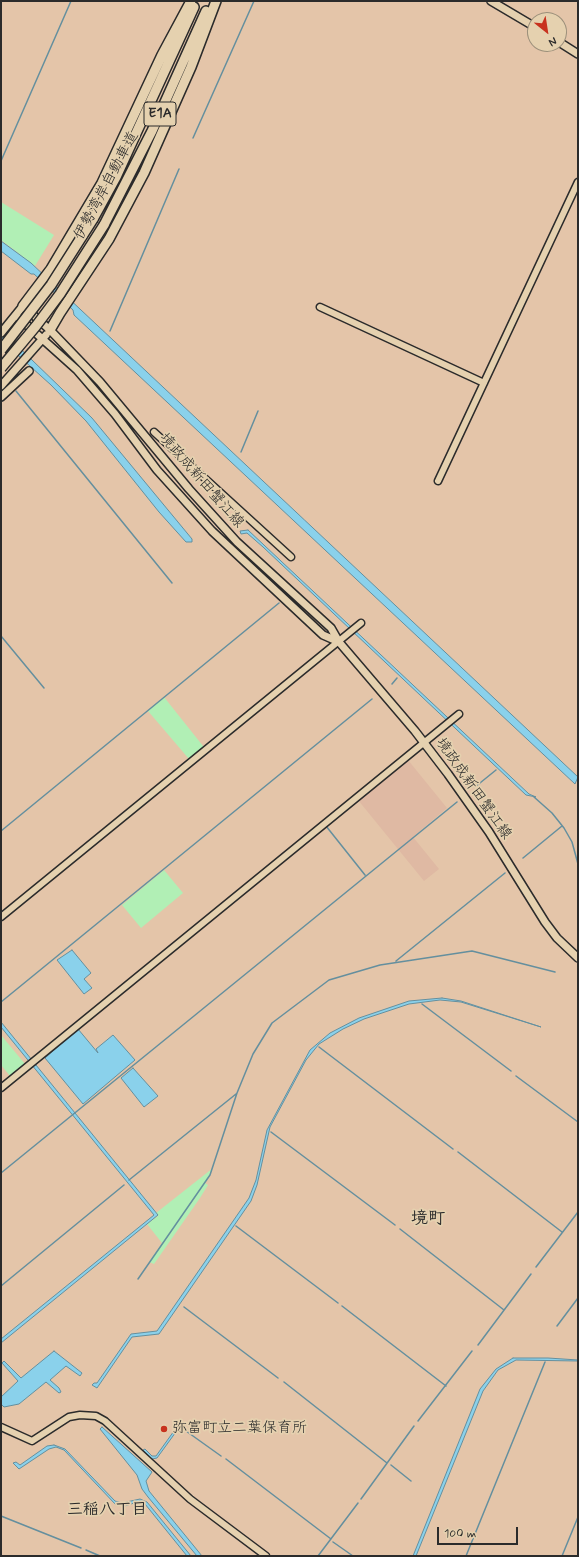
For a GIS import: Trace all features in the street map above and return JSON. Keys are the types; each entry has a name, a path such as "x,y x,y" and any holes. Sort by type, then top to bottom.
{"highway":[{"path":"23,306 36,290 65,246 102,183 162,55 191,1"},
{"name":"伊勢湾岸自動車道","path":"1,350 51,285 93,219 116,177 197,1"},
{"name":"伊勢湾岸自動車道","path":"1,368 60,294 104,225 152,131 210,1"},
{"path":"50,330 109,239 147,166 191,67 216,1"}],"main road":[{"path":"491,1 527,23"},
{"path":"567,47 578,54"},
{"path":"1,333 23,306"},
{"name":"境政成新田蟹江線","path":"23,306 50,330 100,382 152,447 244,549 274,574 331,628 339,642 424,743 490,832 545,922 557,938 578,958"},
{"name":"境政成新田蟹江線","path":"16,315 44,338 77,370 115,414 157,470 212,532 323,635 339,642"},
{"path":"1,386 50,330"},
{"path":"1,397 29,371"}],"street":[{"path":"438,481 578,182"},
{"path":"320,307 484,383"},
{"path":"154,432 291,556"},
{"path":"1,917 339,642 361,622"},
{"path":"1,1088 456,716"},
{"path":"1,1427 32,1441 69,1417 80,1415 96,1416 105,1421 190,1499 266,1556"}],"shaded area":[{"path":"408,760 447,808 413,837 439,869 424,881 358,800"}],"green space":[{"path":"1,202 54,235 35,266 1,240"},
{"path":"164,697 203,746 203,748 189,759 148,711"},
{"path":"164,870 183,893 141,928 122,905"},
{"path":"1,1035 25,1064 10,1076 1,1065"},
{"path":"213,1168 205,1183 208,1185 200,1198 154,1264 149,1262 162,1243 147,1224 158,1216 156,1213"}],"water":[{"path":"1,241 31,263 578,777 575,784 74,315 73,310 34,274 31,274 1,251"},
{"path":"1,330 92,418 192,539 192,542 186,542 159,512 86,421 51,385 1,340"},
{"path":"248,530 529,794 536,797 526,795 263,547 247,533 241,534 240,531"},
{"path":"72,950 91,973 84,979 92,988 84,994 57,960"},
{"path":"442,998 461,1001 541,1027 461,1002 440,1000 409,1004 364,1019 343,1029 319,1044 306,1060 270,1127 257,1185 251,1201 159,1334 132,1337 97,1388 92,1385 97,1383 131,1334 157,1331 249,1198 256,1180 267,1130 310,1050 330,1033 359,1018 409,1001"},
{"path":"1,1022 158,1215 1,1343 1,1339 154,1215 1,1027"},
{"path":"78,1029 98,1053 96,1049 113,1035 135,1060 83,1104 45,1058"},
{"path":"133,1068 158,1096 144,1107 121,1078"},
{"path":"54,1351 82,1373 80,1376 66,1366 50,1380 59,1388 61,1392 59,1393 46,1382 19,1404 4,1407 1,1404 1,1397 18,1381 2,1363 4,1361 21,1378"},
{"path":"513,1358 548,1358 578,1361 516,1360 498,1370 483,1391 416,1556 413,1556 480,1389 496,1369"},
{"path":"179,1424 181,1425 157,1458 152,1459 143,1450 145,1449 152,1456 156,1456"},
{"path":"102,1427 152,1472 146,1481 149,1491 202,1556 197,1556 148,1497 142,1489 137,1475 100,1429"},
{"path":"54,1445 65,1449 115,1501 122,1503 140,1499 147,1502 191,1556 187,1556 145,1504 140,1501 125,1506 116,1505 64,1450 56,1447 49,1449 19,1469 13,1463 16,1462 20,1465 47,1446"}],"waterway":[{"path":"1,161 71,1"},
{"path":"193,138 254,1"},
{"path":"110,331 179,169"},
{"path":"16,391 172,583"},
{"path":"241,452 258,411"},
{"path":"1,831 279,603"},
{"path":"1,636 44,688"},
{"path":"392,684 397,678"},
{"path":"1,1002 372,699"},
{"path":"475,787 496,770"},
{"path":"534,797 552,813 564,828 572,842 578,864"},
{"path":"1,1173 457,802"},
{"path":"326,826 365,875"},
{"path":"523,858 562,826"},
{"path":"396,961 505,873"},
{"path":"138,1279 210,1175 237,1093 253,1054 272,1023 329,980 380,965 472,951 555,972"},
{"path":"422,1004 511,1071"},
{"path":"319,1047 453,1149"},
{"path":"516,1076 578,1122"},
{"path":"129,1180 236,1094"},
{"path":"271,1132 395,1225"},
{"path":"458,1152 562,1232"},
{"path":"1,1286 124,1185"},
{"path":"536,1267 578,1212"},
{"path":"236,1226 338,1303"},
{"path":"400,1229 504,1310"},
{"path":"478,1345 531,1274"},
{"path":"557,1326 578,1298"},
{"path":"342,1306 446,1386"},
{"path":"184,1307 278,1378"},
{"path":"418,1421 472,1351"},
{"path":"466,1556 545,1362"},
{"path":"284,1382 387,1463"},
{"path":"361,1499 414,1426"},
{"path":"186,1431 221,1456"},
{"path":"226,1459 331,1539"},
{"path":"391,1465 411,1481"},
{"path":"318,1556 358,1503"},
{"path":"1,1516 81,1548"},
{"path":"562,1556 578,1517"},
{"path":"333,1542 353,1556"},
{"path":"86,1550 100,1556"}],"place":[{"name":"弥富町立二葉保育所","path":"164,1429"}],"district":[{"name":"境町","path":"428,1219"},
{"name":"三稲八丁目","path":"107,1511"}]}
